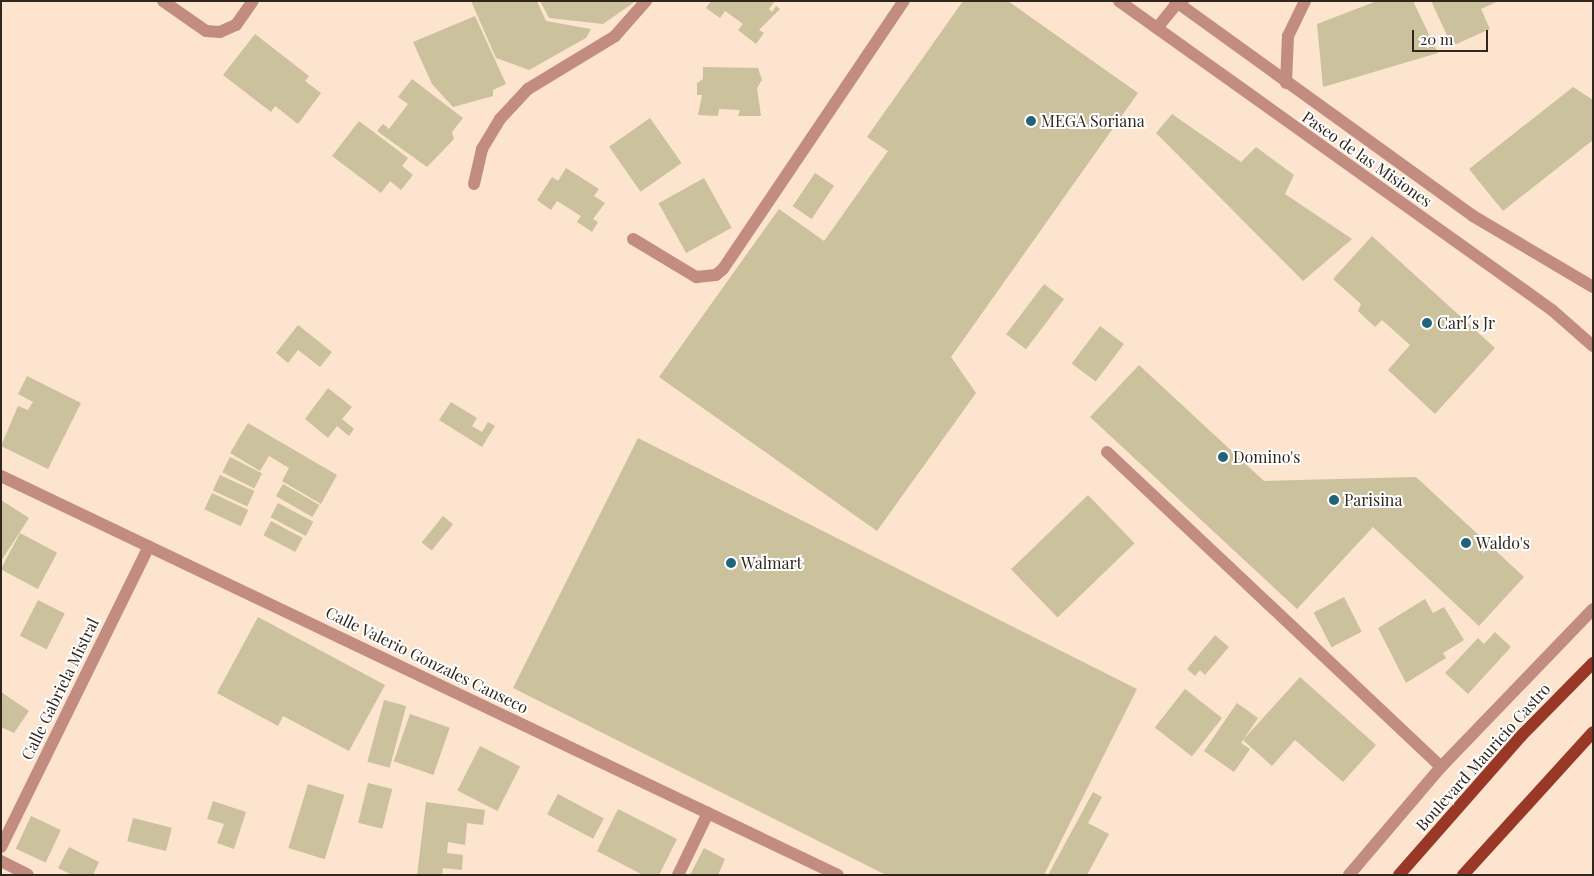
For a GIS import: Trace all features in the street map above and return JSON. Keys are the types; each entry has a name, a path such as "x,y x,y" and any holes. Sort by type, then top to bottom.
{"main road":[{"name":"Boulevard Mauricio Castro","path":"1399,875 1521,736 1593,663"},
{"path":"1463,875 1593,732"}],"street":[{"path":"163,1 206,31 220,32 236,25 253,1"},
{"path":"474,184 482,149 505,113 528,89 615,36 646,1"},
{"path":"633,239 696,277 716,275 723,269 904,1"},
{"name":"Paseo de las Misiones","path":"1119,1 1552,310 1593,346"},
{"path":"1286,83 1288,36 1305,1"},
{"path":"1157,28 1178,2"},
{"name":"Paseo de las Misiones","path":"1178,2 1286,83 1473,216 1593,287"},
{"path":"1107,452 1441,767"},
{"name":"Calle Valerio Gonzales Canseco","path":"1,476 838,875"},
{"name":"Calle Gabriela Mistral","path":"1,847 148,546"},
{"path":"1349,875 1441,767 1593,609"},
{"path":"678,875 708,813"},
{"path":"1,861 28,875"}],"building":[{"path":"471,1 537,1 546,21 591,29 586,38 529,70 496,58"},
{"path":"540,1 636,1 603,24 549,18"},
{"path":"711,1 775,1 769,9 772,12 776,6 780,9 759,30 764,33 756,44 738,30 743,24 725,11 720,18 706,8"},
{"path":"963,1 1008,1 1138,93 951,357 976,393 877,531 659,377 779,209 824,241 888,151 867,137"},
{"path":"1377,1 1413,1 1438,53 1323,87 1317,24"},
{"path":"1431,1 1499,1 1481,9 1490,29 1452,46"},
{"path":"475,16 506,84 493,90 493,96 453,107 432,84 413,42"},
{"path":"255,34 309,76 305,81 321,93 298,124 275,106 271,112 223,75"},
{"path":"703,67 758,68 762,80 757,88 761,116 738,116 740,110 719,109 718,116 698,115 702,95 697,95 697,83 703,79"},
{"path":"412,79 463,118 452,132 454,139 427,167 377,131 383,124 389,129 408,104 398,97"},
{"path":"1573,87 1593,100 1593,140 1503,211 1469,169"},
{"path":"1172,114 1241,162 1256,147 1294,175 1285,194 1352,239 1303,281 1156,133"},
{"path":"650,118 682,163 641,192 609,147"},
{"path":"359,121 408,158 402,166 413,175 401,190 390,181 381,193 332,156"},
{"path":"566,168 599,189 594,196 605,203 593,219 598,222 592,232 577,222 581,216 557,201 551,210 537,200 552,177 558,181"},
{"path":"815,173 834,186 812,219 793,206"},
{"path":"704,178 732,228 686,253 659,203"},
{"name":"Carl´s Jr","path":"1372,236 1495,348 1435,414 1388,370 1410,345 1382,320 1375,327 1358,311 1361,304 1333,279"},
{"path":"1044,284 1064,299 1026,349 1006,334"},
{"path":"298,325 332,352 320,367 298,350 288,363 276,353"},
{"path":"1100,326 1124,344 1096,382 1072,364"},
{"path":"1139,365 1264,481 1416,477 1524,577 1479,626 1373,527 1297,609 1090,417"},
{"path":"27,376 81,403 48,469 1,446 18,406 28,410 33,402 18,394"},
{"path":"328,388 352,407 342,419 354,429 349,436 337,426 328,438 305,419"},
{"path":"451,402 477,418 472,426 482,432 488,422 495,426 482,447 439,420"},
{"path":"248,423 337,475 321,504 282,481 289,468 269,456 260,471 230,453"},
{"name":"Walmart","path":"638,438 1137,689 1044,875 886,875 513,688"},
{"path":"230,457 262,473 254,488 222,472"},
{"path":"220,475 254,491 247,506 213,490"},
{"path":"283,484 319,505 312,517 276,496"},
{"path":"212,493 248,510 241,526 204,509"},
{"path":"1088,495 1135,543 1058,618 1011,569"},
{"path":"1,500 29,518 1,561"},
{"path":"278,503 313,522 306,536 270,517"},
{"path":"443,516 453,524 432,551 422,542"},
{"path":"271,521 303,538 295,552 263,535"},
{"path":"20,533 57,553 38,589 1,569"},
{"path":"1344,597 1362,632 1331,647 1314,612"},
{"path":"1425,599 1433,613 1444,607 1464,640 1443,653 1446,658 1406,683 1378,628"},
{"path":"38,600 65,614 47,649 20,636"},
{"path":"258,617 385,685 349,751 283,716 278,726 217,693"},
{"path":"1495,632 1511,647 1468,694 1445,673 1478,638 1484,644"},
{"path":"1215,635 1229,647 1205,675 1200,670 1195,676 1187,669"},
{"path":"1300,677 1376,745 1343,782 1295,740 1272,766 1243,740"},
{"path":"1185,689 1222,718 1192,757 1155,728"},
{"path":"1,692 29,711 14,733 1,727"},
{"path":"384,700 406,706 390,768 367,762"},
{"path":"1237,703 1258,718 1241,743 1250,749 1234,772 1204,751"},
{"path":"410,714 450,728 433,775 394,761"},
{"path":"480,746 520,766 497,811 457,791"},
{"path":"368,783 392,789 382,829 358,823"},
{"path":"308,784 344,795 325,859 288,848"},
{"path":"1093,792 1102,797 1088,823 1109,834 1087,875 1048,875"},
{"path":"558,794 604,818 593,839 547,814"},
{"path":"213,801 246,812 234,849 217,843 224,824 207,819"},
{"path":"426,802 485,810 483,825 467,823 465,845 448,842 447,853 463,855 462,870 443,868 442,875 417,875"},
{"path":"618,809 677,839 659,875 643,875 597,851"},
{"path":"31,816 61,830 46,863 16,849"},
{"path":"133,818 172,828 166,851 127,841"},
{"path":"69,847 99,862 93,875 72,875 58,868"},
{"path":"704,848 725,859 718,875 690,875"}],"place":[{"name":"MEGA Soriana","path":"1031,121"},
{"name":"Carl´s Jr","path":"1427,323"},
{"name":"Domino's","path":"1223,457"},
{"name":"Parisina","path":"1334,500"},
{"name":"Waldo's","path":"1466,543"},
{"name":"Walmart","path":"731,563"}]}
